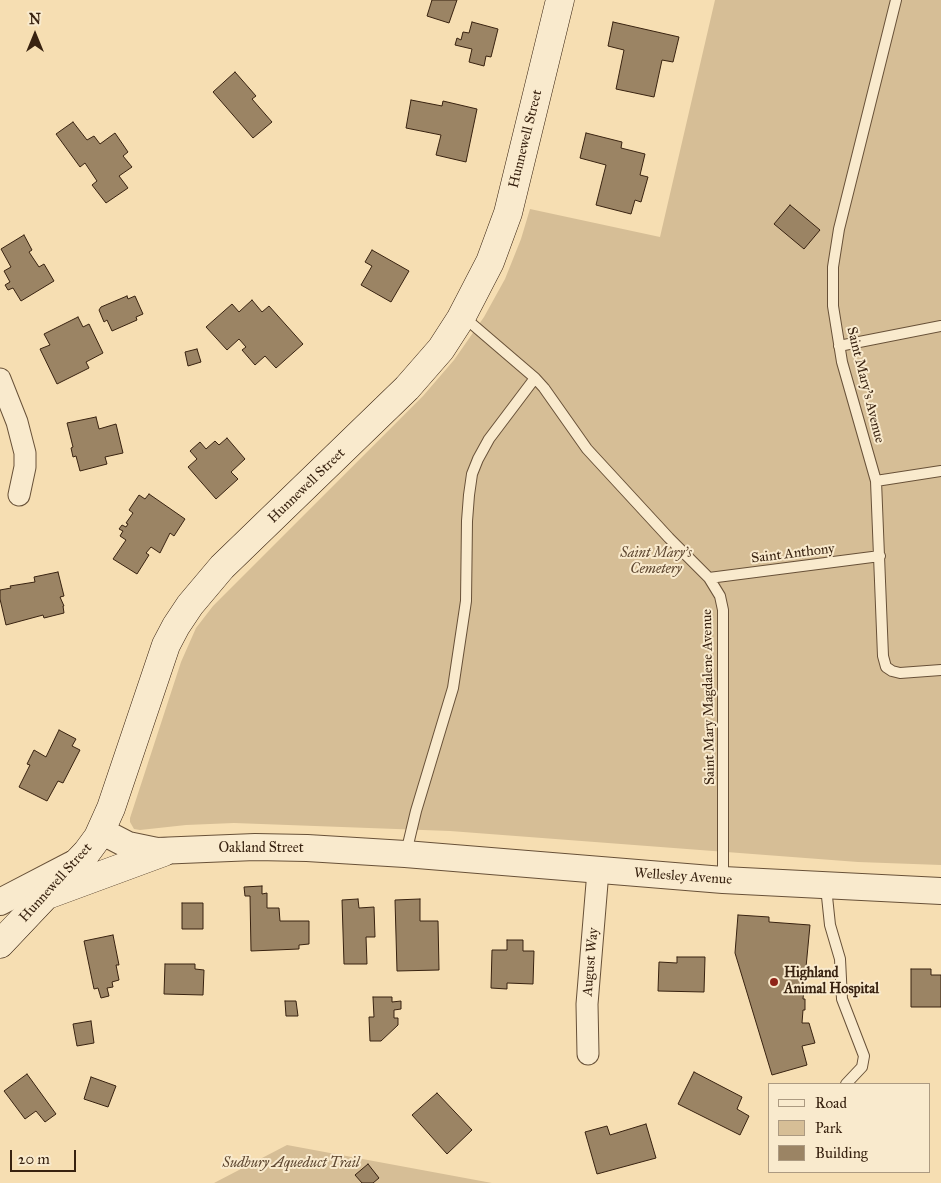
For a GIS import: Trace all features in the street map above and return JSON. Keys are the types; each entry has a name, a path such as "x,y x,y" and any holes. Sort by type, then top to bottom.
{"main road":[{"name":"Hunnewell Street","path":"0,944 47,896 90,847 101,831 114,799 170,635 186,610 218,572 407,388 441,349 461,318 490,262 508,213 560,0"},
{"path":"47,896 164,852"}],"street":[{"path":"0,379 17,422 24,453 24,472 19,495"},
{"name":"Oakland Street","path":"101,831 135,847 164,852 255,847 307,848 415,855"},
{"name":"Wellesley Avenue","path":"415,855 723,880 941,891"},
{"path":"0,902 78,861"},
{"name":"August Way","path":"588,1054 587,1004 598,871"}],"lane":[{"name":"Saint Mary's Avenue","path":"896,0 838,229 832,287 839,346 849,389 876,481 883,656 886,666 892,671 900,673 941,670"},
{"name":"Saint Mary Magdalene Avenue","path":"461,318 472,324 535,378 587,449 669,538 709,578 720,596 723,610 723,880"},
{"path":"839,346 941,326"},
{"path":"415,855 416,811 454,680 466,601 467,521 472,474 489,439 535,378"},
{"path":"876,481 941,471"},
{"name":"Saint Anthony","path":"709,578 880,556"},
{"path":"826,886 831,930 840,960 842,999 864,1056 862,1067 847,1083"}],"green space":[{"name":"Saint Mary's Cemetery","path":"715,0 941,0 941,865 858,862 450,831 234,823 134,829 130,818 181,662 196,628 213,606 423,396 454,360 484,317 505,279 521,239 530,209 660,237"},
{"name":"Sudbury Aqueduct Trail","path":"287,1145 492,1183 214,1183"}],"building":[{"path":"432,0 457,0 449,23 427,16"},
{"path":"472,22 498,29 491,57 486,56 484,66 469,62 472,49 455,45 457,38 461,40 463,32 469,33"},
{"path":"613,22 679,37 673,62 662,60 654,97 616,89 624,50 608,46"},
{"path":"235,72 256,96 252,99 272,122 253,138 213,92"},
{"path":"411,100 442,106 443,101 477,109 466,162 436,155 441,135 406,128"},
{"path":"73,122 87,140 94,136 100,144 115,133 128,152 123,156 132,167 119,176 128,188 106,203 92,185 97,181 85,163 80,167 56,134"},
{"path":"586,133 622,142 621,148 645,154 640,175 648,177 641,202 635,200 631,214 596,205 606,165 580,158"},
{"path":"790,205 820,230 804,249 774,224"},
{"path":"24,235 32,250 29,252 39,267 44,264 54,281 21,301 13,288 8,290 5,285 10,282 4,271 11,267 1,249"},
{"path":"372,250 409,271 391,302 361,285 372,266 365,262"},
{"path":"127,296 128,299 135,296 143,314 136,317 137,320 112,331 107,320 104,322 99,310 101,307"},
{"path":"252,300 262,312 269,306 303,344 276,368 265,356 255,365 242,350 246,347 239,339 227,350 206,327 232,304 239,312"},
{"path":"78,317 83,327 89,324 103,353 86,362 89,368 57,384 40,349 50,345 44,334"},
{"path":"197,349 201,362 188,366 185,352"},
{"path":"96,417 99,429 116,424 123,453 105,457 107,464 80,471 76,456 73,457 71,448 73,447 67,423"},
{"path":"227,438 245,459 231,472 238,479 216,499 188,467 197,459 190,451 200,442 206,449 215,441 219,445"},
{"path":"149,494 185,519 174,536 170,533 160,553 151,547 146,553 149,555 137,574 113,559 126,540 120,536 123,531 119,529 122,525 126,527 128,524 126,523 133,513 129,510 139,495 145,499"},
{"path":"58,572 64,596 60,597 64,606 64,613 44,618 43,615 6,625 0,599 0,590 11,588 10,586 35,582 34,577"},
{"path":"59,730 76,739 72,746 80,750 63,783 58,781 47,801 19,787 30,765 27,764 34,750 46,757"},
{"path":"262,886 262,894 267,893 267,908 279,908 280,921 309,921 309,944 299,945 299,949 251,951 250,896 245,896 244,887"},
{"path":"358,899 359,908 374,907 375,937 366,937 367,964 344,964 342,900"},
{"path":"420,899 420,921 438,921 439,970 397,971 395,900"},
{"path":"182,903 203,903 203,929 182,929"},
{"name":"Highland Animal Hospital","path":"738,915 769,917 769,922 810,925 803,999 805,999 805,1010 803,1010 802,1023 809,1023 815,1043 802,1046 807,1065 772,1075 735,953"},
{"path":"113,935 119,965 116,965 119,980 112,982 113,987 107,988 109,996 101,998 98,988 94,989 84,941"},
{"path":"507,940 523,940 523,951 534,951 533,984 507,983 507,989 491,988 492,950 507,950"},
{"path":"677,957 705,957 704,992 658,991 659,962 677,963"},
{"path":"165,964 195,964 195,969 204,970 203,995 164,994"},
{"path":"911,969 931,969 931,975 941,975 941,1007 911,1007"},
{"path":"373,997 392,997 392,1002 401,1001 401,1009 394,1010 394,1018 398,1018 398,1025 381,1041 370,1041 369,1017 374,1017"},
{"path":"285,1001 296,1001 298,1016 286,1016"},
{"path":"91,1021 94,1043 77,1046 73,1024"},
{"path":"694,1072 742,1097 737,1109 749,1116 740,1135 678,1104"},
{"path":"27,1074 56,1114 45,1122 36,1111 25,1119 4,1091"},
{"path":"91,1077 116,1086 108,1107 84,1099"},
{"path":"437,1093 472,1130 447,1154 412,1115"},
{"path":"646,1124 656,1158 597,1174 585,1132 607,1126 610,1135"},
{"path":"368,1164 379,1178 373,1183 362,1183 355,1175"}],"place":[{"name":"Highland Animal Hospital","path":"774,982"}]}
